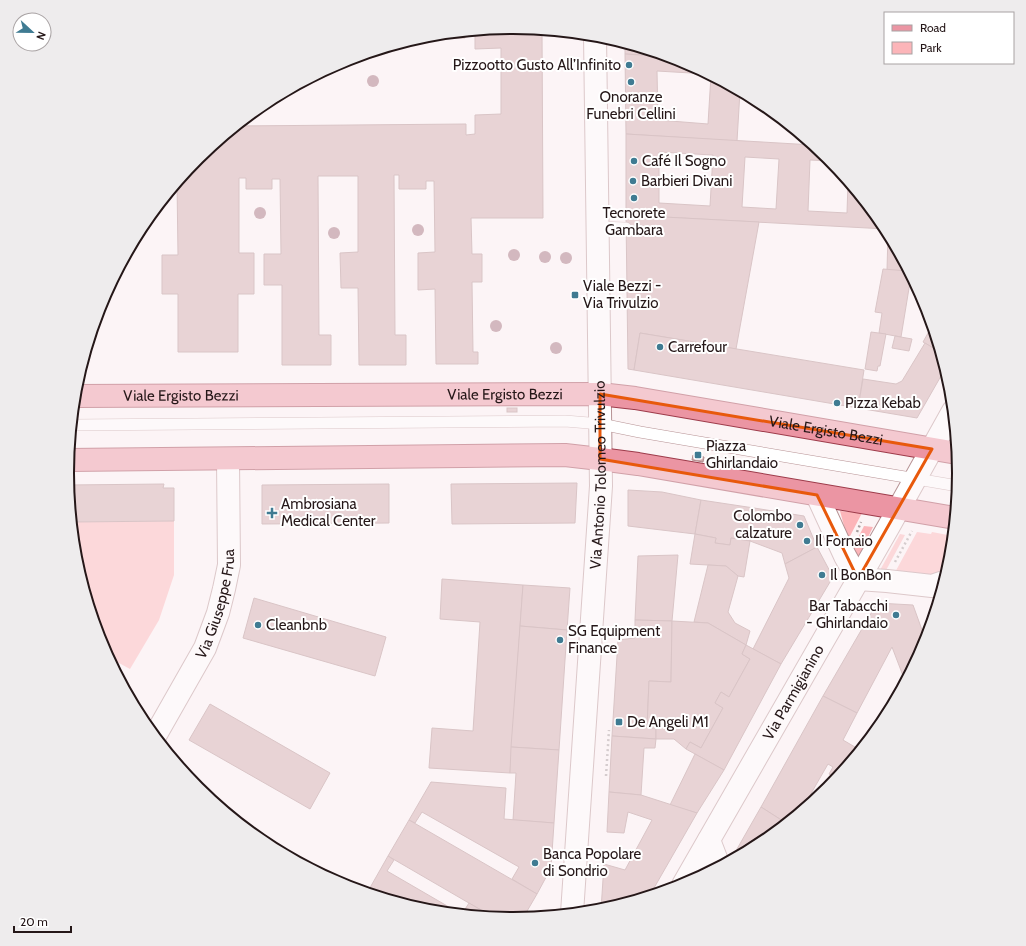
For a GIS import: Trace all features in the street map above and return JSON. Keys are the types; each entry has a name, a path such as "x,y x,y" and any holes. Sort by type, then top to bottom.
{"main road":[{"name":"Viale Ergisto Bezzi","path":"81,396 600,394 635,398 951,452"},
{"path":"74,460 565,455 600,459 949,517"}],"street":[{"name":"Via Antonio Tolomeo Trivulzio","path":"572,908 601,486 595,41"},
{"name":"Via Parmigianino","path":"688,876 948,419"},
{"name":"Via Giuseppe Frua","path":"158,730 205,648 218,613 229,565 228,458"},
{"path":"816,495 845,556 858,579 932,586 938,585"},
{"path":"709,840 717,861"}],"lane":[{"path":"598,227 626,228"},
{"name":"Viale Ergisto Bezzi","path":"77,426 560,421 601,424 640,432 952,485"}],"path":[{"path":"893,567 912,530"},
{"path":"606,776 609,730"}],"highlighted area":[{"path":"600,394 932,449 858,579 817,495 600,459"}],"green space":[{"path":"840,511 862,513 848,540"},
{"path":"174,521 174,575 159,620 130,669 117,662 97,614 82,559 77,522"},
{"path":"864,526 873,527 857,560 852,550"},
{"path":"917,532 931,534 932,532 947,535 940,575 893,576"},
{"path":"900,534 905,535 884,574 879,572"}],"building":[{"path":"513,34 542,35 543,218 471,218 472,254 482,254 482,282 472,282 473,352 478,352 478,364 436,364 435,289 418,290 418,253 435,252 434,181 426,181 426,189 399,189 399,175 394,175 395,335 406,335 406,365 359,365 358,288 341,288 340,253 358,252 358,176 318,176 319,335 331,335 331,365 282,365 282,285 264,285 264,254 281,254 280,179 272,179 272,189 246,189 246,178 239,178 239,253 254,253 254,294 238,294 238,352 178,352 178,294 162,294 162,255 178,255 177,191 203,163 245,126 466,124 466,135 475,134 475,115 501,114 501,48 475,49 475,36"},
{"path":"625,48 649,56 625,54"},
{"path":"625,54 649,56 694,73 657,71 658,120 708,124 711,81 740,98 737,141 626,134"},
{"path":"626,134 804,144 820,160 810,160 808,211 847,213 848,190 878,229 626,215","holes":["659,152 713,155 710,206 659,203","745,157 779,159 776,209 742,207"]},
{"path":"626,215 759,222 736,349 640,333 634,370 628,369"},
{"path":"888,245 902,271 887,270"},
{"path":"883,269 902,271 910,285 901,337 879,333 882,313 875,312"},
{"path":"871,332 886,334 880,366 878,366 877,371 865,369"},
{"path":"929,332 934,348 923,342"},
{"path":"640,333 864,370 858,408 634,370"},
{"path":"895,336 912,339 909,351 892,348"},
{"path":"925,343 934,348 941,376 917,418 858,408 863,379 896,384 902,381"},
{"path":"507,408 517,408 517,412 507,412"},
{"path":"693,455 704,457 703,462 692,460"},
{"path":"577,483 575,523 452,524 451,484"},
{"path":"164,484 163,488 174,488 174,521 77,522 74,485"},
{"path":"389,484 389,523 262,524 262,485"},
{"path":"628,490 662,492 701,500 695,534 628,526"},
{"path":"701,500 754,508 750,541 731,538 730,545 715,543 716,538 695,534"},
{"path":"754,508 804,516 817,547 785,564 782,553 750,541"},
{"path":"695,534 716,538 715,543 730,545 731,538 750,541 744,577 738,576 726,566 690,564"},
{"path":"817,547 833,577 781,664 753,649 789,578 785,564"},
{"path":"678,555 672,621 635,620 638,556"},
{"path":"708,565 726,566 738,576 728,612 735,623 750,631 746,645 708,623 694,622"},
{"path":"442,579 523,585 510,773 429,768 432,728 473,731 480,622 440,619"},
{"path":"523,585 570,588 567,630 520,626"},
{"path":"254,598 386,637 375,676 243,638"},
{"path":"877,603 913,605 923,631 903,675 892,647 857,713 823,696"},
{"path":"635,620 672,621 671,682 649,681 647,728 656,728 656,739 612,736 618,640 635,638"},
{"path":"672,621 708,623 746,645 742,654 750,659 729,697 721,692 715,703 723,708 701,748 690,742 686,749 674,739 656,739 656,728 647,728 649,681 671,682"},
{"path":"520,626 567,630 559,750 511,747"},
{"path":"746,645 781,664 724,770 686,749 690,742 701,748 723,708 715,703 721,692 729,697 750,659 742,654"},
{"path":"823,696 857,713 843,740 855,747 831,775 829,774 833,767 828,764 810,796 781,820 761,807"},
{"path":"210,704 330,773 310,809 189,740"},
{"path":"612,736 656,739 655,748 644,748 641,795 609,792"},
{"path":"511,747 559,750 554,823 513,820 516,773 510,773"},
{"path":"695,754 724,770 697,813 670,805"},
{"path":"431,782 506,788 504,819 554,823 551,868 537,894 512,879 519,867 422,812 415,823 409,820"},
{"path":"609,792 641,795 697,813 653,889 601,903 604,864 625,870 652,820 628,812 624,833 607,832"},
{"path":"761,807 781,820 757,838 737,849"},
{"path":"409,820 537,894 527,912 482,911 388,856"},
{"path":"388,856 394,860 387,871 449,907 427,904 370,888"},
{"path":"469,903 482,911 465,909"}],"place":[{"name":"Pizzootto Gusto All’Infinito","path":"629,65"},
{"name":"Onoranze Funebri Cellini","path":"631,82"},
{"name":"Café Il Sogno","path":"634,161"},
{"name":"Barbieri Divani","path":"633,181"},
{"name":"Tecnorete Gambara","path":"634,198"},
{"name":"Viale Bezzi - Via Trivulzio","path":"575,295"},
{"name":"Carrefour","path":"660,347"},
{"name":"Pizza Kebab","path":"837,403"},
{"name":"Piazza Ghirlandaio","path":"698,455"},
{"name":"Ambrosiana Medical Center","path":"272,513"},
{"name":"Colombo calzature","path":"800,525"},
{"name":"Il Fornaio","path":"807,541"},
{"name":"Il BonBon","path":"822,575"},
{"name":"Bar Tabacchi - Ghirlandaio","path":"896,615"},
{"name":"Cleanbnb","path":"258,625"},
{"name":"SG Equipment Finance","path":"560,640"},
{"name":"De Angeli M1","path":"619,722"},
{"name":"Banca Popolare di Sondrio","path":"535,863"}]}
